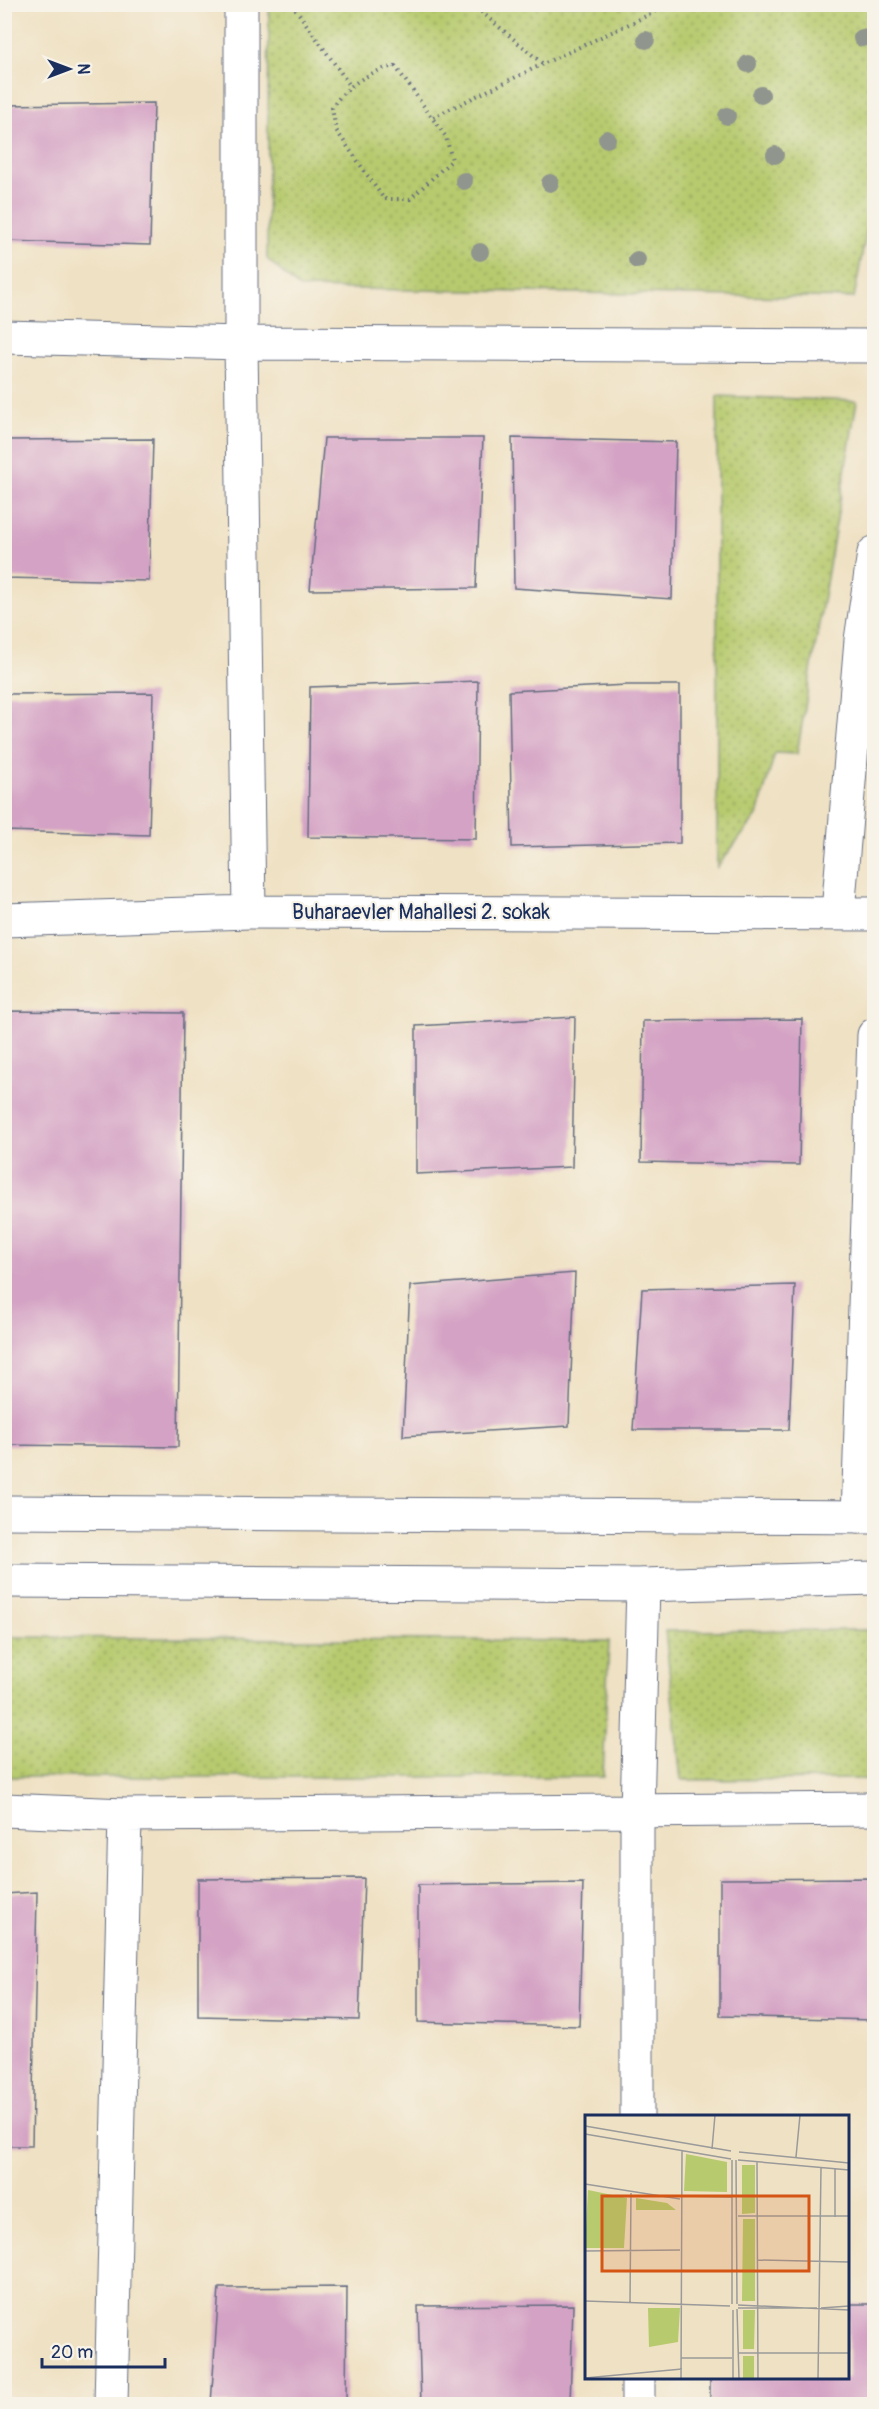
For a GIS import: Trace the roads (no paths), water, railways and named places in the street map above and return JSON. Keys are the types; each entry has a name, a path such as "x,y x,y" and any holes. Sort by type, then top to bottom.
{"street":[{"path":"241,4 241,343 249,912"},
{"path":"4,337 241,343 874,346"},
{"path":"838,912 861,640 874,553"},
{"name":"Buharaevler Mahallesi 2. sokak","path":"4,920 249,912 838,912 874,914"},
{"path":"4,1512 866,1517 874,1035"},
{"path":"4,1581 644,1585 874,1578"},
{"path":"638,2115 637,1811 644,1585"},
{"path":"4,1809 125,1815 874,1809"},
{"path":"111,2404 125,1815"},
{"path":"638,2379 638,2404"}]}
